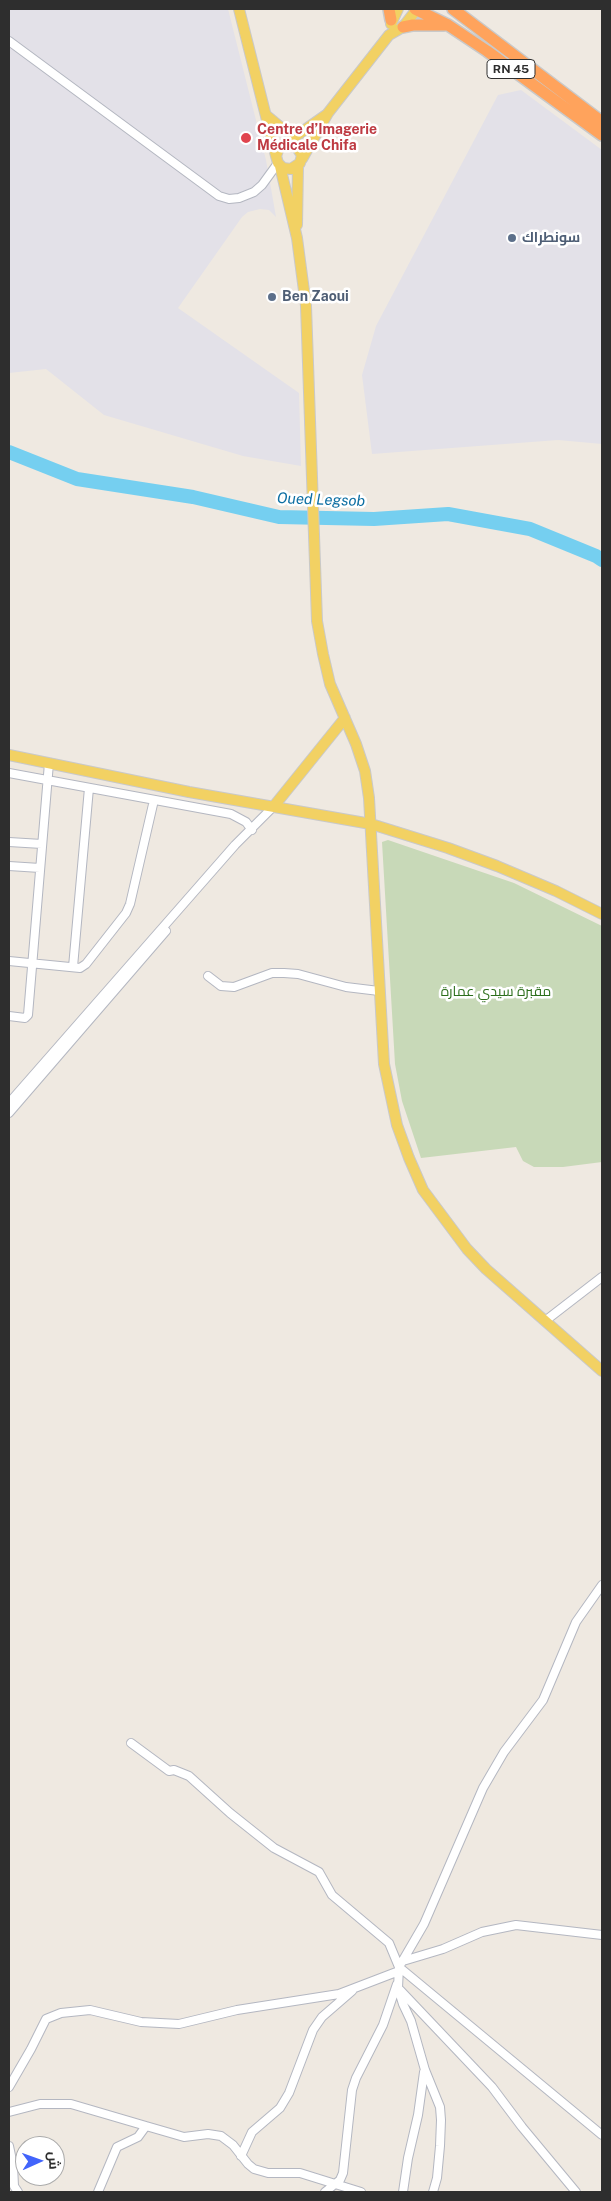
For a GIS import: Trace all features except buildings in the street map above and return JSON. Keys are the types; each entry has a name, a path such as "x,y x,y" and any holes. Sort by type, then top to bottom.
{"highway":[{"name":"RN 45","path":"416,9 448,25 602,136"},
{"name":"RN 45","path":"453,9 602,122"},
{"path":"403,27 413,25 448,25"}],"main road":[{"path":"239,9 297,238 308,338 315,591 323,654 330,684 365,771 371,824 384,1064 389,1094 409,1158 423,1190 467,1249 486,1269 602,1371"},
{"path":"389,35 390,15 398,9"},
{"path":"278,162 291,169 300,163 328,113 389,35 403,27 416,9"},
{"path":"264,113 284,130 299,133"},
{"path":"278,162 279,148 328,113"},
{"path":"286,143 298,147 300,163 297,238"},
{"path":"274,806 345,718"},
{"path":"9,755 189,792 371,824 448,848 497,866 556,891 602,914"}],"street":[{"path":"9,41 219,196 229,199 239,198 254,192 262,185 278,162"},
{"path":"9,1016 25,1018 28,1015 49,763"},
{"path":"9,773 231,814 246,822 252,830"},
{"path":"73,968 89,788"},
{"path":"187,806 189,792"},
{"path":"9,962 73,968 83,966 126,913 132,896 154,800"},
{"path":"231,814 237,800"},
{"path":"9,1113 95,1009 243,838 274,806"},
{"path":"9,842 42,844"},
{"path":"9,866 40,868"},
{"path":"208,976 221,986 234,988 272,973 298,974 346,987 379,991"},
{"path":"9,1103 95,1009"},
{"path":"544,1320 602,1277"},
{"path":"326,2192 337,2184 343,2173 352,2090 356,2078 384,2025 400,1970 424,1924 483,1788 504,1752 543,1700 576,1622 602,1585"},
{"path":"131,1743 169,1771 174,1770 190,1776 274,1848 319,1872 332,1895 389,1943 400,1970 398,1988 413,2028 425,2070 440,2107 441,2120 437,2178 433,2192"},
{"path":"9,2087 32,2049 46,2019 61,2012 90,2010 141,2022 179,2024 237,2010 338,1994 400,1970 482,1932 516,1925 528,1925 570,1933 602,1935"},
{"path":"400,1970 602,2135"},
{"path":"242,2156 252,2132 280,2108 288,2093 313,2030 338,2002 358,1986"},
{"path":"398,1988 492,2087 522,2127 576,2192"},
{"path":"403,2192 425,2070"},
{"path":"9,2112 40,2104 71,2104 184,2136 208,2134 222,2136 233,2145 254,2169 268,2174 300,2173 361,2192"},
{"path":"98,2192 117,2147 138,2137 146,2126"},
{"path":"9,2146 13,2165 14,2186 18,2192"}],"shaded area":[{"path":"9,9 228,9 266,160 276,217 269,210 260,209 248,212 242,217 178,308 299,393 301,466 243,456 104,415 46,369 9,373"},
{"name":"سونطراك","path":"521,90 602,150 602,444 558,440 372,454 362,375 376,326 498,95"}],"green space":[{"name":"مقبرة سيدي عمارة","path":"388,840 514,883 602,926 602,1162 563,1167 534,1167 523,1161 516,1147 421,1158 402,1101 395,1064 382,842"}],"waterway":[{"name":"Oued Legsob","path":"9,452 77,479 193,497 279,517 374,519 448,514 530,529 602,560"}],"place":[{"name":"Centre d’Imagerie Médicale Chifa","path":"246,138"},
{"name":"سونطراك","path":"512,238"},
{"name":"Ben Zaoui","path":"272,297"}]}
